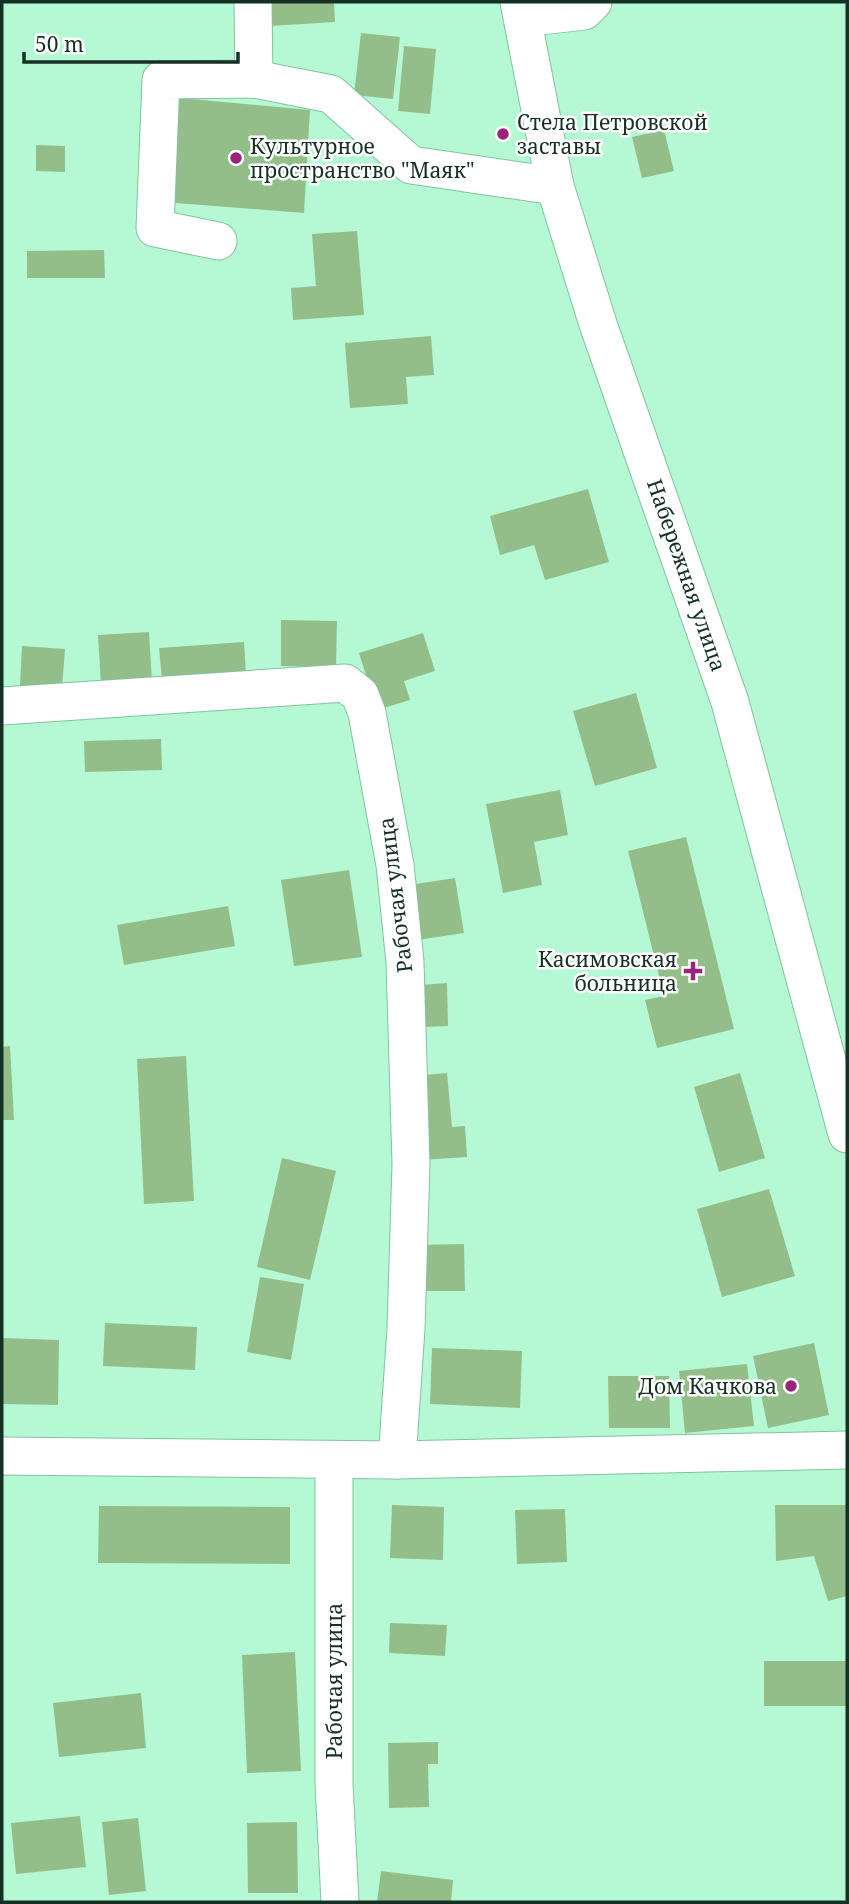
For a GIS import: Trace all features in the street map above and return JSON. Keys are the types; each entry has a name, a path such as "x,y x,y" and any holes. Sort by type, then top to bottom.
{"street":[{"path":"253,2 254,79"},
{"name":"Набережная улица","path":"593,2 584,11 521,10 555,186 598,324 730,702 847,1134"},
{"path":"218,241 155,228 161,80 254,79 331,94 411,165 555,186"},
{"name":"Рабочая улица","path":"2,706 345,683 360,695 367,713 395,865 405,962 411,1164 406,1329 397,1460"},
{"path":"2,1456 397,1460 847,1450"},
{"name":"Рабочая улица","path":"334,1460 334,1784 340,1902"}],"building":[{"path":"269,2 334,2 335,22 270,26"},
{"path":"361,33 400,37 393,99 354,95"},
{"path":"404,46 436,49 430,114 398,111"},
{"path":"170,97 310,110 304,213 163,202"},
{"path":"664,130 674,171 642,178 632,137"},
{"path":"36,145 65,146 65,172 36,171"},
{"path":"357,231 364,315 293,320 291,288 316,286 312,234"},
{"path":"104,250 105,278 27,278 27,251"},
{"path":"431,336 434,375 406,377 408,404 350,408 345,343"},
{"path":"588,489 609,562 545,580 534,545 500,555 490,516"},
{"path":"281,620 337,621 336,667 281,666"},
{"path":"149,632 152,682 101,685 98,635"},
{"path":"423,633 435,671 404,681 410,700 377,710 359,653"},
{"path":"244,642 246,675 162,680 159,648"},
{"path":"22,646 65,649 62,688 20,685"},
{"path":"636,693 657,768 595,786 573,711"},
{"path":"161,739 162,770 85,772 84,741"},
{"path":"560,790 568,835 534,842 542,885 503,893 486,804"},
{"path":"686,837 734,1029 657,1048 645,1000 664,996 628,851"},
{"path":"349,870 362,957 294,966 281,880"},
{"path":"455,878 464,933 417,940 409,885"},
{"path":"228,906 235,946 124,965 117,925"},
{"path":"447,983 448,1026 423,1027 421,985"},
{"path":"10,1046 14,1120 2,1120 2,1047"},
{"path":"186,1056 194,1201 144,1204 137,1059"},
{"path":"447,1073 452,1127 465,1126 467,1157 421,1160 414,1076"},
{"path":"740,1073 765,1158 719,1172 694,1087"},
{"path":"282,1158 336,1171 310,1280 257,1267"},
{"path":"769,1189 795,1276 722,1297 697,1209"},
{"path":"464,1244 465,1291 417,1291 416,1245"},
{"path":"260,1277 304,1284 291,1360 247,1352"},
{"path":"105,1323 197,1327 195,1370 103,1366"},
{"path":"2,1338 59,1340 58,1405 2,1404"},
{"name":"Дом Качкова","path":"814,1343 829,1415 768,1428 753,1356"},
{"path":"432,1348 522,1351 520,1408 430,1404"},
{"path":"747,1364 754,1426 685,1433 679,1371"},
{"path":"608,1376 669,1376 670,1428 609,1428"},
{"path":"392,1505 444,1507 443,1560 390,1558"},
{"path":"775,1505 847,1505 847,1596 828,1601 814,1556 776,1561"},
{"path":"99,1506 290,1507 290,1564 98,1563"},
{"path":"565,1509 567,1562 517,1564 515,1510"},
{"path":"390,1623 447,1625 445,1656 389,1653"},
{"path":"295,1652 301,1771 247,1773 242,1655"},
{"path":"764,1661 847,1661 847,1706 764,1706"},
{"path":"141,1693 146,1748 59,1757 53,1703"},
{"path":"438,1742 438,1764 428,1764 429,1807 389,1808 388,1743"},
{"path":"80,1816 86,1867 16,1874 11,1823"},
{"path":"138,1818 146,1891 109,1895 102,1822"},
{"path":"297,1822 298,1893 248,1893 247,1823"},
{"path":"381,1871 453,1880 451,1902 377,1902"}],"place":[{"name":"Стела Петровской заставы","path":"503,134"},
{"name":"Культурное пространство \"Маяк\"","path":"236,158"},
{"name":"Касимовская больница","path":"693,971"},
{"name":"Дом Качкова","path":"791,1386"}]}
